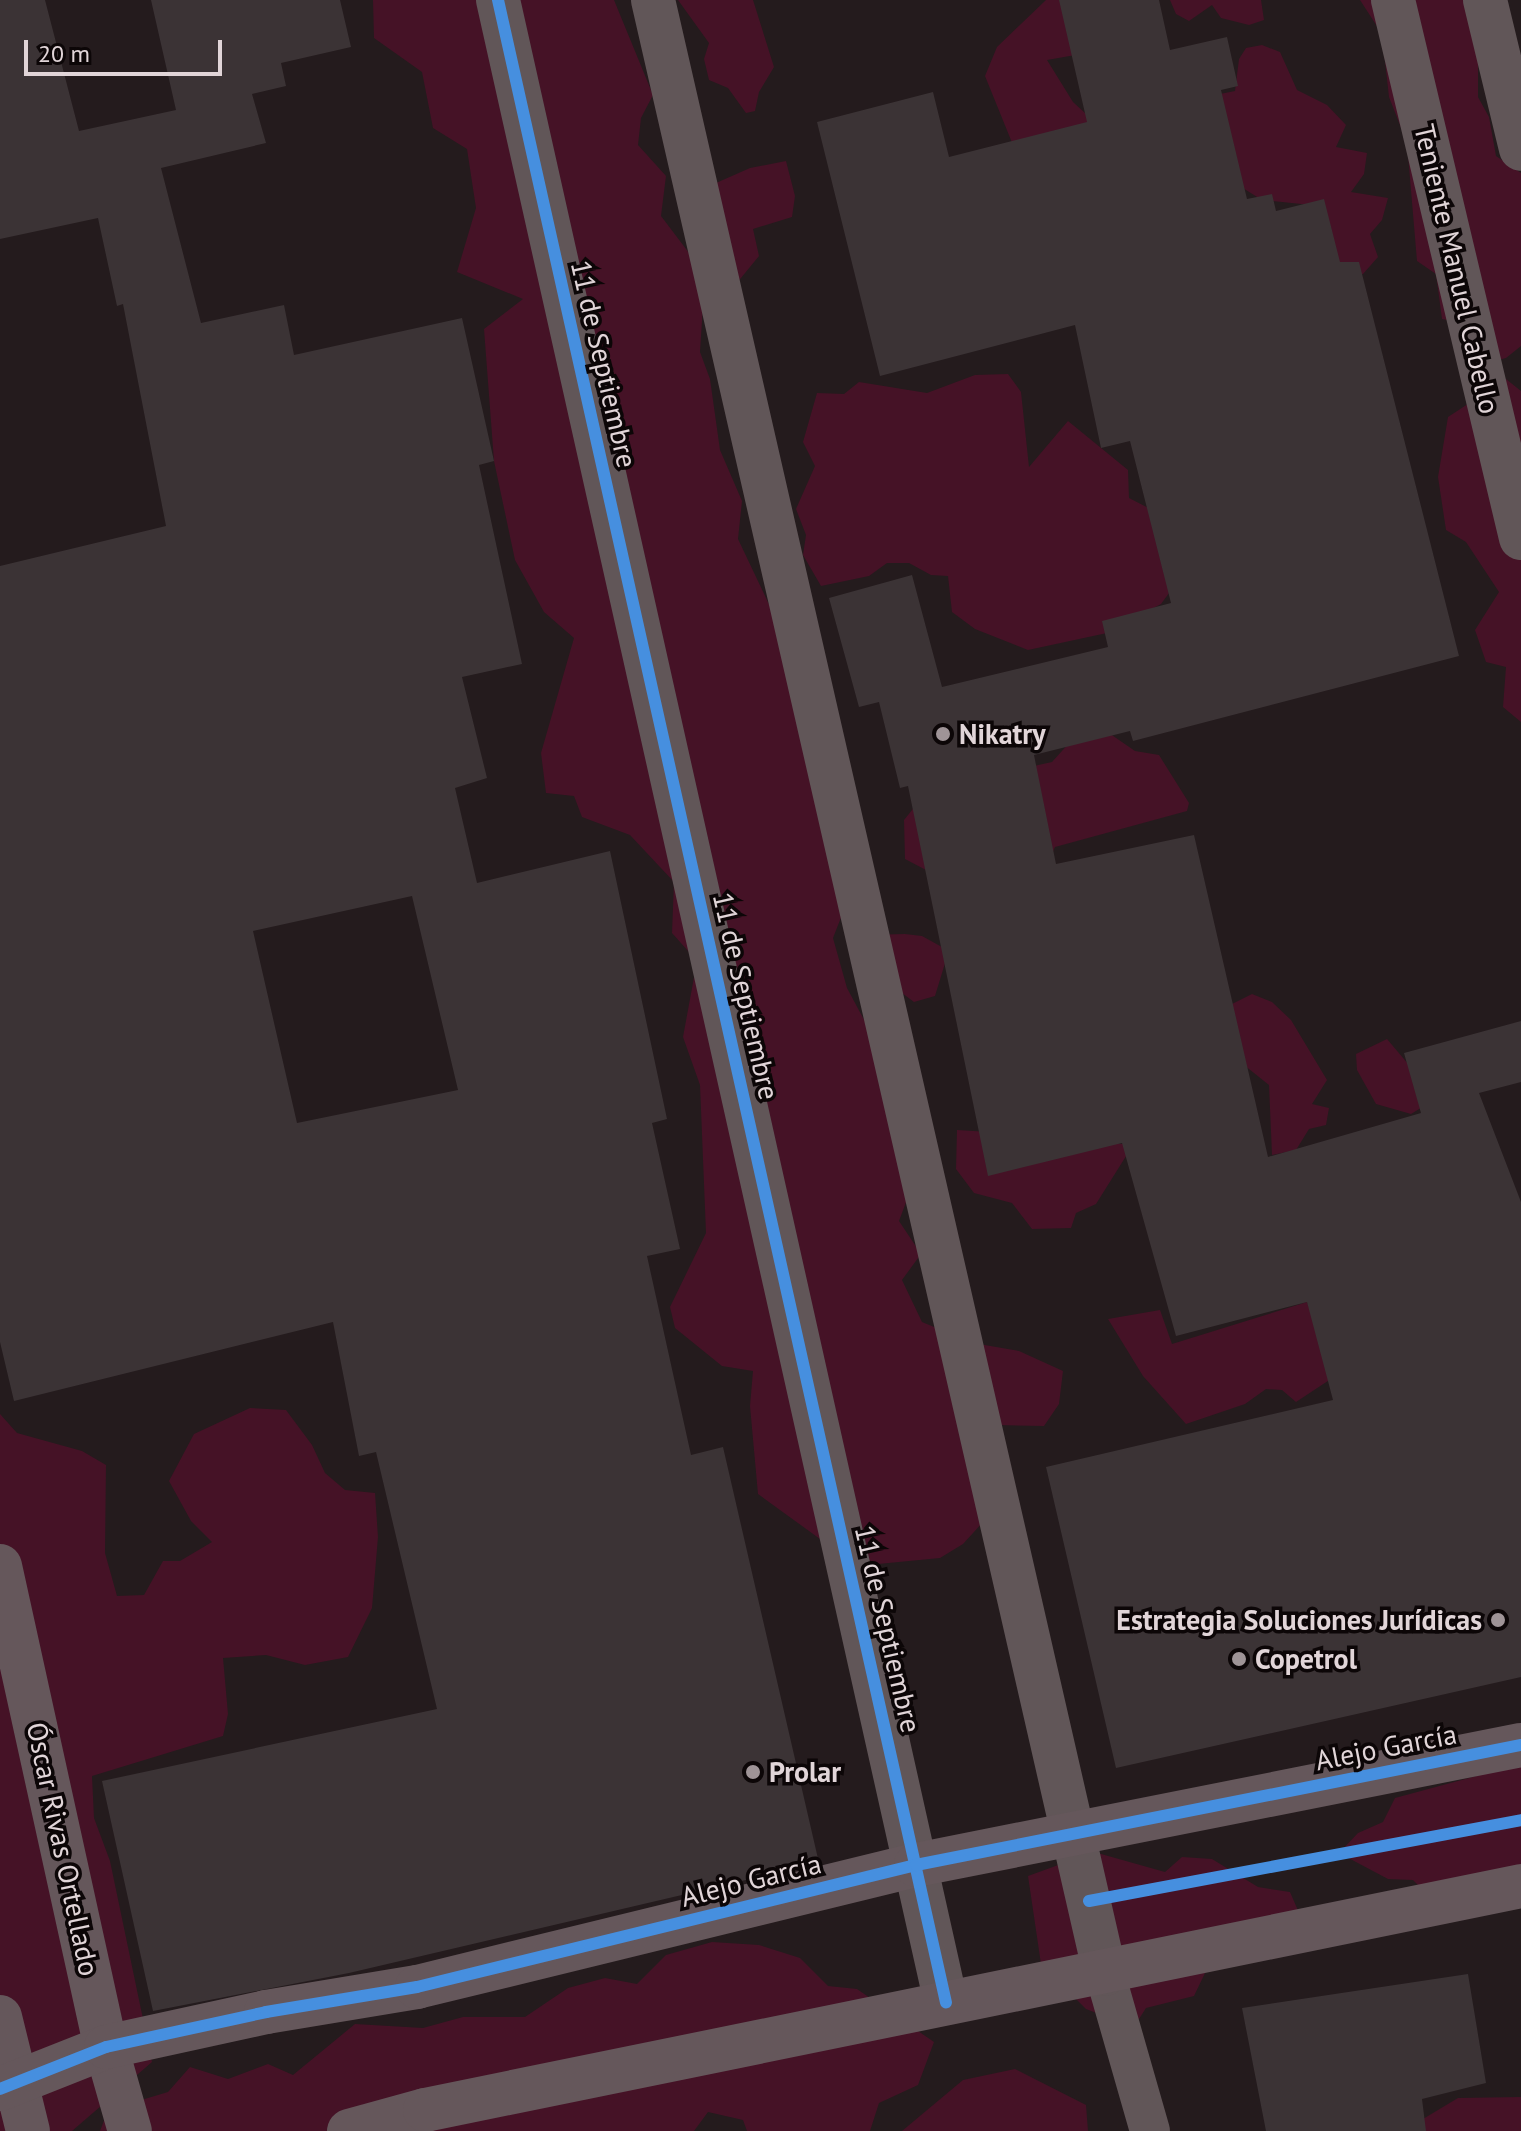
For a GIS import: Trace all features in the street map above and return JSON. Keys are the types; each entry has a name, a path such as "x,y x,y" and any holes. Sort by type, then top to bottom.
{"street":[{"name":"11 de Septiembre","path":"498,0 946,2003"},
{"path":"653,0 1105,1974"},
{"name":"Teniente Manuel Cabello","path":"1393,0 1521,538"},
{"path":"1485,0 1521,149"},
{"name":"Óscar Rivas Ortellado","path":"0,1566 106,2047 130,2131"},
{"name":"Alejo García","path":"7,2086 106,2047 266,2012 417,1987 916,1865 1521,1745"},
{"path":"349,2131 415,2120 946,2003 1105,1974 1521,1886"},
{"path":"0,2017 7,2086 28,2131"}],"lane":[{"path":"1105,1974 1150,2131"}],"shaded area":[{"path":"373,0 614,0 653,95 641,118 638,145 666,176 661,216 705,274 700,352 710,379 720,450 742,501 738,539 823,718 858,874 833,938 847,988 929,1141 899,1221 921,1254 902,1280 922,1322 973,1343 1019,1351 1063,1371 1059,1404 1044,1426 998,1425 994,1510 963,1544 940,1558 878,1564 820,1539 758,1494 750,1406 753,1371 722,1366 675,1328 670,1307 706,1233 700,1085 683,1037 697,961 672,933 674,882 630,835 582,817 574,796 546,793 541,753 574,638 544,612 515,560 494,461 484,329 523,299 457,272 476,208 467,149 433,128 422,72 374,38"},
{"path":"678,0 753,0 774,67 759,92 755,111 746,113 728,88 709,80 704,59 709,43"},
{"path":"1046,0 1082,0 1081,54 1047,60 1073,102 1098,125 1015,150 985,76 997,47"},
{"path":"1170,0 1261,0 1264,20 1249,25 1221,18 1212,5 1189,21 1176,14"},
{"path":"1360,0 1478,0 1478,97 1489,117 1496,156 1521,173 1521,346 1506,358 1483,364 1478,326 1442,319 1436,274 1417,261 1407,143 1389,97 1382,34"},
{"path":"1262,45 1280,52 1297,90 1327,105 1346,125 1336,147 1367,153 1364,174 1351,192 1388,198 1382,220 1370,234 1378,257 1363,274 1347,278 1311,205 1262,200 1238,185 1195,99 1235,91 1239,59 1246,48"},
{"path":"786,161 795,196 792,217 753,229 759,256 736,284 707,187 750,168"},
{"path":"1008,374 1021,392 1029,467 1068,421 1128,470 1129,498 1164,516 1172,589 1161,604 1107,633 1028,650 975,629 952,612 948,576 931,575 909,563 887,563 869,576 821,586 803,555 806,535 796,509 815,466 803,442 817,393 844,394 859,382 927,393 975,375"},
{"path":"1506,379 1521,391 1521,722 1503,707 1506,667 1486,662 1475,630 1499,592 1466,542 1446,530 1438,477 1448,417"},
{"path":"1090,720 1135,751 1159,755 1189,803 1187,811 1055,847 1051,856 926,870 905,859 904,820 929,789 1052,762"},
{"path":"868,935 922,936 960,957 946,960 935,996 914,1002 902,993"},
{"path":"1252,994 1272,1002 1291,1020 1327,1080 1312,1104 1329,1108 1326,1125 1309,1129 1296,1150 1272,1155 1269,1085 1244,1065 1230,1005"},
{"path":"1387,1039 1437,1098 1411,1114 1376,1104 1357,1070 1356,1054"},
{"path":"957,1130 1133,1145 1096,1204 1076,1213 1071,1228 1032,1229 1012,1203 974,1193 956,1169"},
{"path":"1307,1302 1325,1351 1340,1373 1296,1402 1282,1390 1266,1389 1245,1404 1186,1424 1143,1376 1108,1319 1160,1310 1172,1344"},
{"path":"250,1408 286,1410 312,1445 325,1473 345,1490 375,1493 378,1537 372,1608 348,1657 305,1665 266,1655 223,1658 228,1714 223,1736 92,1776 94,1818 110,1861 152,2062 72,2131 0,2131 0,1414 17,1433 82,1451 106,1465 105,1553 117,1596 144,1595 163,1561 180,1561 212,1542 191,1521 169,1481 194,1434"},
{"path":"1521,1764 1521,1904 1427,1894 1413,1880 1388,1879 1339,1853 1358,1833 1383,1822 1395,1798"},
{"path":"1094,1852 1165,1872 1182,1857 1212,1859 1258,1887 1290,1892 1300,1915 1206,1971 1194,1996 1146,2008 1139,2019 1120,2022 1086,2009 1041,1964 1028,1876"},
{"path":"712,1942 759,1945 800,1958 828,1986 857,1989 934,2042 918,2085 879,2103 870,2131 747,2131 743,2120 708,2112 694,2131 100,2131 108,2110 168,2092 190,2067 228,2079 268,2064 293,2075 355,2024 423,2028 463,2017 525,2017 568,1988 605,1978 637,1984 666,1955"},
{"path":"1015,2069 1086,2105 1088,2131 902,2131 963,2080"},
{"path":"1521,2097 1521,2131 1403,2131 1458,2098"}],"building":[{"path":"0,0 45,0 79,131 176,110 151,0 340,0 351,47 281,63 286,86 252,94 266,143 161,168 201,323 284,305 294,355 462,318 494,461 479,465 522,664 462,677 487,778 455,788 477,883 610,851 667,1119 652,1123 680,1249 647,1256 691,1455 723,1447 819,1863 349,1973 153,2011 102,1781 437,1709 376,1452 359,1456 333,1322 14,1401 0,1342 0,566 166,526 123,304 117,306 98,218 0,239","holes":["412,896 458,1090 297,1123 253,931"]},
{"path":"1059,0 1159,0 1170,50 1227,37 1238,86 1221,90 1247,199 1272,194 1276,211 1324,199 1340,262 1359,262 1459,656 1133,741 1130,731 1034,755 1056,864 1194,835 1268,1157 1421,1113 1404,1053 1521,1021 1521,1082 1479,1093 1521,1202 1521,1677 1116,1768 1046,1467 1333,1400 1307,1302 1176,1336 1122,1143 988,1176 908,786 900,788 879,702 859,707 829,598 912,575 942,687 1108,647 1102,621 1171,603 1130,441 1101,448 1075,325 880,376 817,122 933,92 949,157 1087,122"},
{"path":"1468,1974 1486,2083 1422,2099 1426,2131 1266,2131 1242,2008"}],"cycle path":[{"path":"498,0 946,2003"},
{"path":"0,2089 106,2047 266,2012 417,1987 916,1865 1521,1745"},
{"path":"1089,1901 1521,1820"}],"place":[{"name":"Nikatry","path":"943,734"},
{"name":"Estrategia Soluciones Jurídicas","path":"1498,1620"},
{"name":"Copetrol","path":"1239,1659"},
{"name":"Prolar","path":"753,1772"}]}
